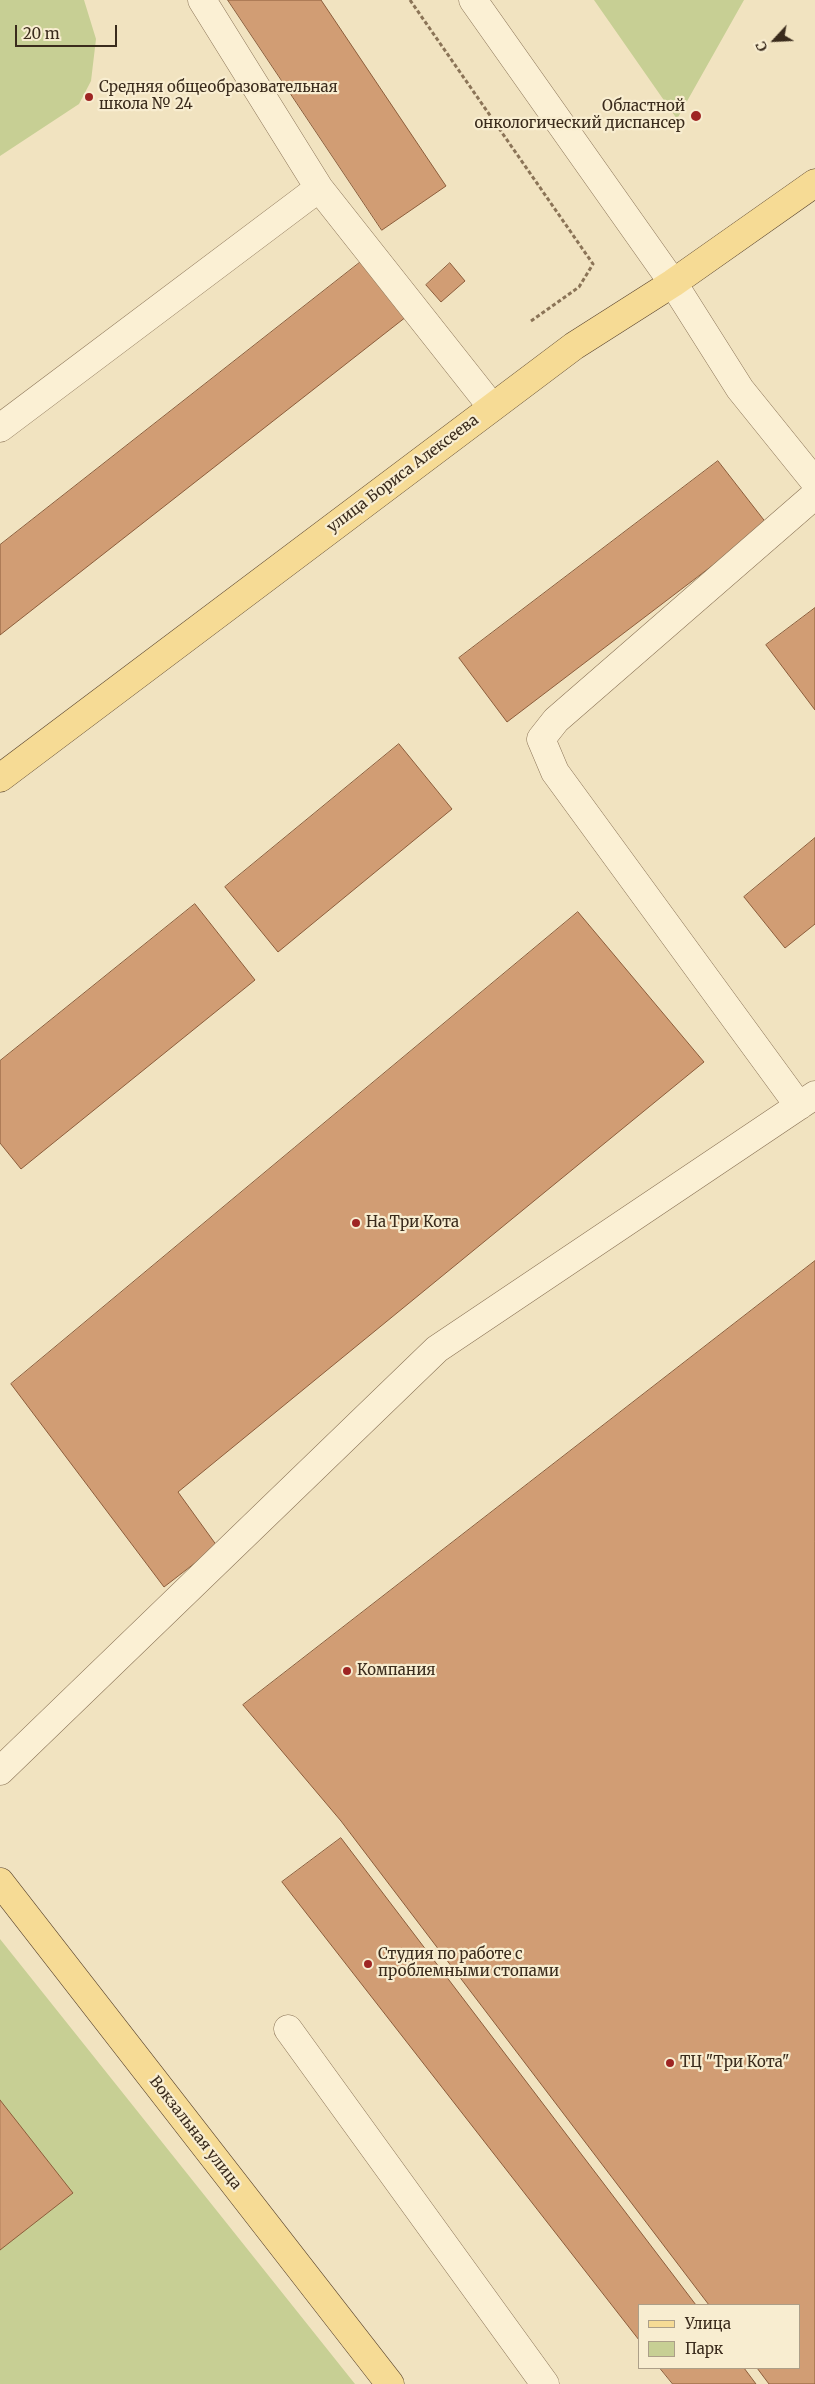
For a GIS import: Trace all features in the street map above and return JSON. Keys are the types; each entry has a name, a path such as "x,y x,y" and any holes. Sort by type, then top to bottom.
{"main road":[{"name":"улица Бориса Алексеева","path":"0,778 574,346 673,283 815,184"},
{"name":"Вокзальная улица","path":"0,1882 390,2384"}],"street":[{"path":"202,0 319,188 492,407"},
{"path":"473,0 673,283 740,388 815,482"},
{"path":"0,428 319,188"},
{"path":"0,1771 437,1349 807,1100 555,772 541,739 556,720 815,495"},
{"path":"288,2029 544,2384"}],"path":[{"path":"410,0 593,264 579,287 531,321"}],"green space":[{"path":"0,0 84,0 96,39 91,81 79,104 0,156"},
{"path":"594,0 744,0 677,119"},
{"path":"0,1939 355,2384 0,2384"}],"building":[{"path":"228,0 321,0 446,186 382,230"},
{"path":"367,257 411,313 0,635 0,545"},
{"path":"450,263 465,281 441,302 426,285"},
{"path":"718,461 767,524 507,722 459,658"},
{"path":"815,608 815,710 766,645"},
{"path":"399,744 452,809 278,952 225,887"},
{"path":"815,838 815,924 785,948 744,897"},
{"path":"195,904 255,980 21,1169 0,1143 0,1061"},
{"name":"На Три Кота","path":"578,912 704,1062 178,1492 217,1546 164,1587 11,1384"},
{"name":"ТЦ \"Три Кота\"","path":"815,1261 815,2384 769,2384 758,2369 800,2369 800,2304 708,2304 341,1821 243,1705"},
{"path":"341,1838 695,2304 638,2304 638,2339 282,1882"},
{"path":"0,2100 73,2193 0,2250"},
{"path":"661,2369 745,2369 756,2384 673,2384"}],"place":[{"name":"Средняя общеобразовательная школа № 24","path":"89,97"},
{"name":"Областной онкологический диспансер","path":"696,116"},
{"name":"На Три Кота","path":"356,1223"},
{"name":"Компания","path":"347,1671"},
{"name":"Студия по работе с проблемными стопами","path":"368,1964"},
{"name":"ТЦ \"Три Кота\"","path":"670,2063"}]}
